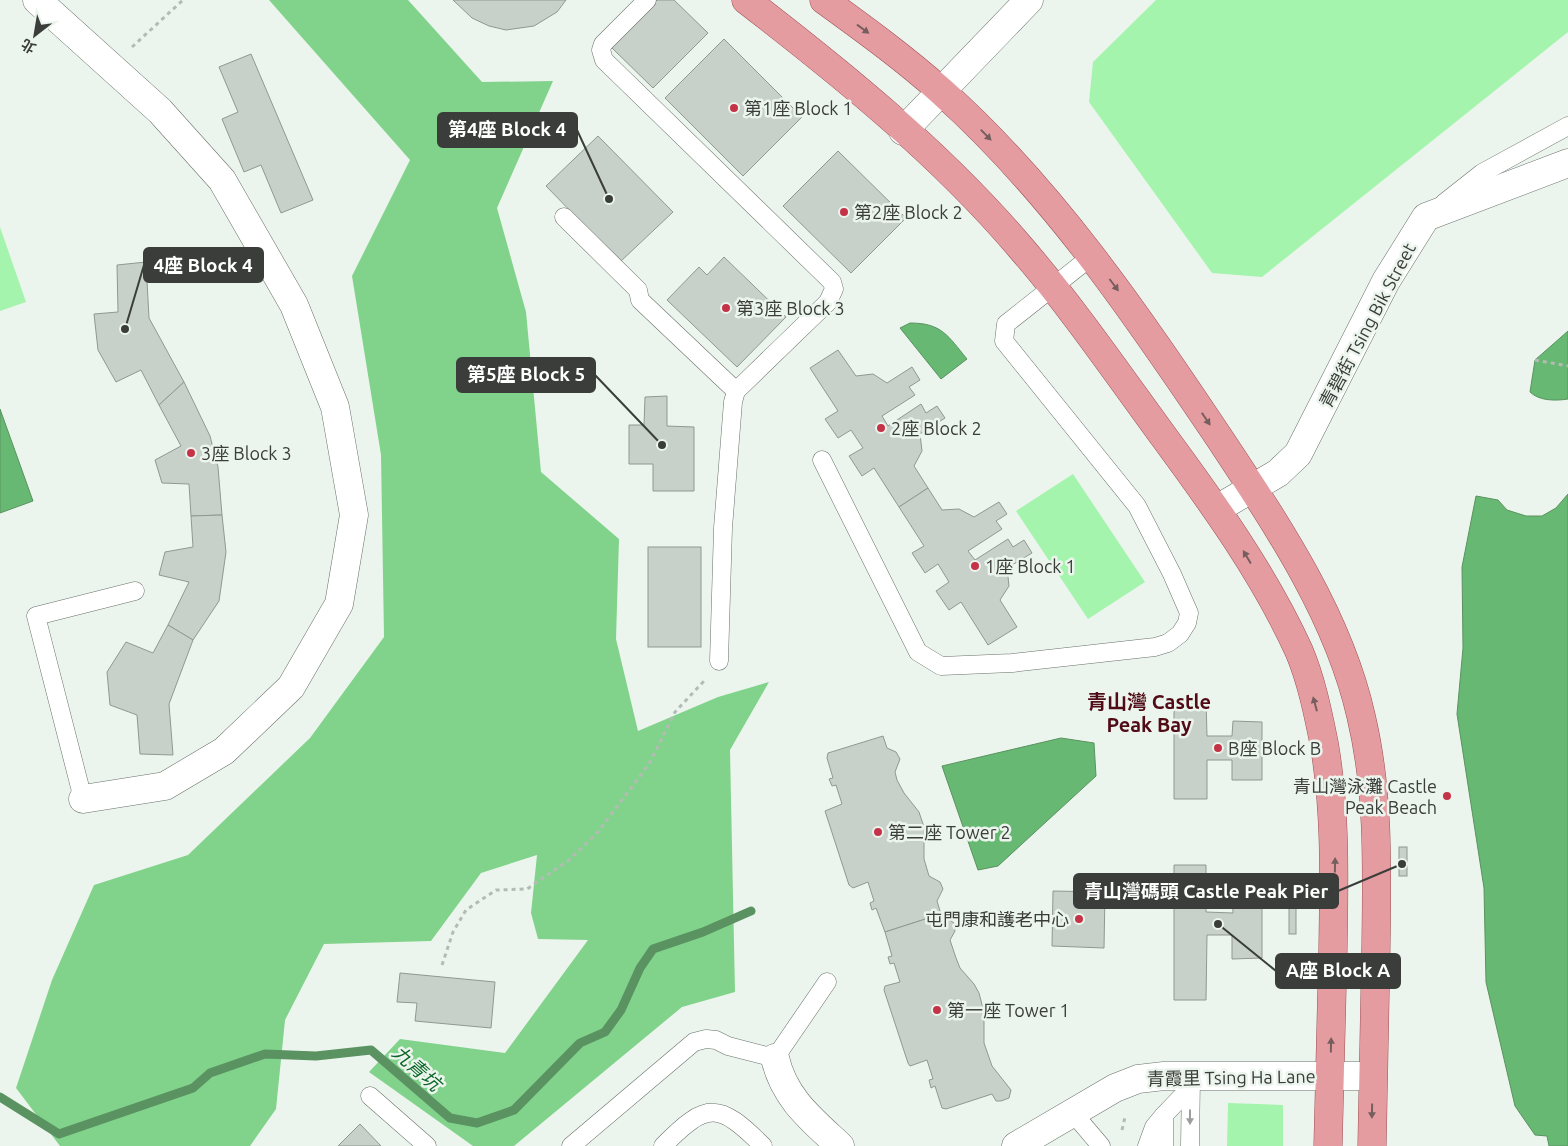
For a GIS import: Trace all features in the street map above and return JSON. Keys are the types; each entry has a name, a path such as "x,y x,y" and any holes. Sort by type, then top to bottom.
{"main road":[{"path":"746,0 836,70 903,130 985,208 1052,287 1217,509 1272,597 1300,654 1324,742 1335,858 1328,1146"},
{"path":"824,0 886,46 941,91 1014,164 1092,256 1150,334 1252,488 1305,576 1342,652 1361,715 1370,759 1377,863 1372,1146"}],"street":[{"path":"38,0 110,68 160,111 222,180 294,305 335,407 354,515 339,604 291,687 224,751 165,786 83,799"},
{"path":"903,130 1029,0"},
{"path":"1426,217 1568,163"},
{"name":"青碧街 Tsing Bik Street","path":"1217,509 1278,473 1298,454 1386,280 1426,217"},
{"path":"775,1058 779,1075 798,1107 840,1146"},
{"name":"青霞里 Tsing Ha Lane","path":"1016,1146 1073,1114 1101,1095 1138,1079 1190,1082 1330,1075 1373,1076"}],"lane":[{"path":"647,0 603,44 601,50 604,60 832,282 834,289 828,302 736,391 732,402 724,528 719,661"},
{"path":"1426,217 1482,173 1568,126"},
{"path":"564,217 638,290 640,300 736,391"},
{"path":"822,460 918,652 941,666 1012,663 1155,647 1168,643 1180,634 1187,623 1189,613 1172,574 1137,506 1004,341 1006,324 1092,256"},
{"path":"83,799 36,616 135,591"},
{"path":"571,1146 694,1042 706,1038 716,1040 728,1046 775,1058 826,982"},
{"path":"1147,1146 1154,1127 1190,1082"},
{"path":"1190,1082 1190,1146"},
{"path":"370,1096 427,1146"},
{"path":"664,1146 684,1125 708,1112 724,1114 740,1123 763,1146"},
{"path":"1073,1114 1101,1146"},
{"path":"1164,1115 1164,1146"}],"path":[{"path":"110,68 183,0"},
{"path":"1535,360 1568,366"},
{"path":"442,966 453,932 466,910 496,890 527,889 569,860 597,833 649,764 674,712 689,694 717,668 719,661"},
{"path":"1122,1136 1122,1127 1126,1114"}],"shaded area":[{"path":"269,0 408,0 482,82 553,81 497,208 526,312 541,472 619,539 616,639 638,731 718,697 769,682 730,750 735,992 682,1007 514,1146 473,1146 369,1072 400,1039 505,1053 588,940 538,939 531,913 537,855 481,873 431,941 324,944 285,1020 276,1109 250,1146 60,1146 16,1088 52,980 94,885 188,855 310,738 384,637 381,455 352,276 410,160"},
{"path":"1156,0 1568,0 1568,32 1262,277 1212,273 1089,102 1093,62"},
{"path":"0,227 26,302 0,311"},
{"path":"910,323 930,325 937,328 949,338 967,359 941,379 900,328"},
{"path":"1568,331 1568,399 1553,400 1538,397 1530,392 1535,360"},
{"path":"0,409 33,501 0,513"},
{"path":"1073,474 1145,582 1088,619 1016,511"},
{"path":"1568,494 1568,1146 1549,1146 1547,1136 1535,1135 1515,1106 1486,982 1484,888 1457,714 1463,648 1462,567 1476,496 1498,500 1507,510 1526,516 1542,516 1556,508"},
{"path":"1061,738 1094,743 1096,776 998,866 978,870 942,766"},
{"path":"1228,1103 1283,1105 1283,1146 1227,1146"}],"building":[{"path":"453,0 566,0 557,12 534,26 506,30 489,26 472,18"},
{"path":"657,0 674,0 708,33 653,88 611,47"},
{"name":"第1座 Block 1","path":"724,39 802,117 743,176 665,98"},
{"path":"251,54 313,200 281,213 261,165 244,172 222,119 238,112 219,67"},
{"path":"598,136 673,212 620,262 546,186"},
{"name":"第2座 Block 2","path":"838,151 906,218 851,273 783,206"},
{"name":"第3座 Block 3","path":"724,257 786,317 737,367 667,300 699,267 707,275"},
{"path":"146,262 149,318 184,382 159,405 141,370 116,382 98,350 94,314 118,312 117,265"},
{"name":"2座 Block 2","path":"838,350 856,376 873,374 887,383 912,367 920,380 909,387 915,395 882,416 888,426 921,404 926,413 937,406 945,418 920,434 922,451 914,466 928,488 899,507 874,468 862,476 849,456 863,448 851,430 838,438 825,419 838,411 810,368"},
{"name":"3座 Block 3","path":"184,382 210,436 218,467 222,515 191,516 189,484 162,483 155,460 181,446 159,405"},
{"path":"667,396 667,426 694,427 694,491 653,491 653,464 629,464 629,425 644,425 645,397"},
{"name":"1座 Block 1","path":"928,488 942,510 959,509 974,517 999,502 1007,514 996,521 1002,529 968,551 975,560 1008,539 1013,547 1024,540 1032,553 1007,568 1009,586 1000,600 1017,627 988,645 961,602 949,610 936,591 949,582 938,564 925,573 912,553 924,546 899,507"},
{"path":"222,515 226,552 219,601 193,640 168,625 189,582 159,575 165,552 193,547 191,516"},
{"path":"648,547 701,547 701,647 648,647"},
{"path":"168,625 193,640 169,704 173,755 140,754 137,715 110,705 107,672 126,642 153,653"},
{"name":"B座 Block B","path":"1174,699 1206,699 1207,736 1232,736 1233,721 1262,722 1262,780 1232,780 1232,760 1207,760 1207,799 1174,799"},
{"name":"第二座 Tower 2","path":"883,736 887,748 896,752 900,759 895,772 897,780 904,793 919,812 924,827 924,859 929,876 940,882 943,889 937,901 941,914 885,932 876,908 872,910 870,903 874,901 868,882 853,888 849,885 825,811 842,804 836,785 832,786 829,779 833,778 827,758 828,753"},
{"path":"1399,847 1407,847 1407,876 1399,876"},
{"path":"1174,865 1206,865 1206,912 1233,913 1232,887 1262,887 1262,958 1232,959 1232,935 1207,935 1206,1000 1174,1000"},
{"name":"屯門康和護老中心","path":"1053,891 1105,892 1104,948 1052,946"},
{"path":"1289,897 1296,897 1296,934 1289,934"},
{"name":"第一座 Tower 1","path":"941,914 954,923 955,931 950,940 956,958 960,968 979,993 984,1012 984,1043 992,1066 1011,1090 1009,1098 1001,1101 996,1101 992,1094 946,1109 942,1108 935,1086 931,1088 929,1080 933,1079 927,1060 910,1066 908,1063 884,990 885,986 900,982 894,963 890,964 888,957 892,956 885,932"},
{"path":"400,973 495,982 491,1028 415,1021 417,1003 397,1002"},
{"path":"360,1124 381,1146 338,1146"}],"waterway":[{"name":"九青坑","path":"0,1097 59,1134 193,1088 210,1073 265,1054 316,1056 371,1050 450,1118 477,1123 514,1110 580,1043 605,1032 621,1010 640,968 653,949 703,932 751,911"}],"place":[{"name":"第1座 Block 1","path":"734,108"},
{"name":"第4座 Block 4","path":"609,199"},
{"name":"第2座 Block 2","path":"844,212"},
{"name":"第3座 Block 3","path":"726,308"},
{"name":"4座 Block 4","path":"125,329"},
{"name":"2座 Block 2","path":"881,428"},
{"name":"第5座 Block 5","path":"662,445"},
{"name":"3座 Block 3","path":"191,453"},
{"name":"1座 Block 1","path":"975,566"},
{"name":"B座 Block B","path":"1218,748"},
{"name":"青山灣泳灘 Castle Peak Beach","path":"1447,796"},
{"name":"第二座 Tower 2","path":"878,832"},
{"name":"青山灣碼頭 Castle Peak Pier","path":"1402,864"},
{"name":"屯門康和護老中心","path":"1079,919"},
{"name":"A座 Block A","path":"1218,924"},
{"name":"第一座 Tower 1","path":"937,1010"}],"district":[{"name":"青山灣 Castle Peak Bay","path":"1149,712"}]}
